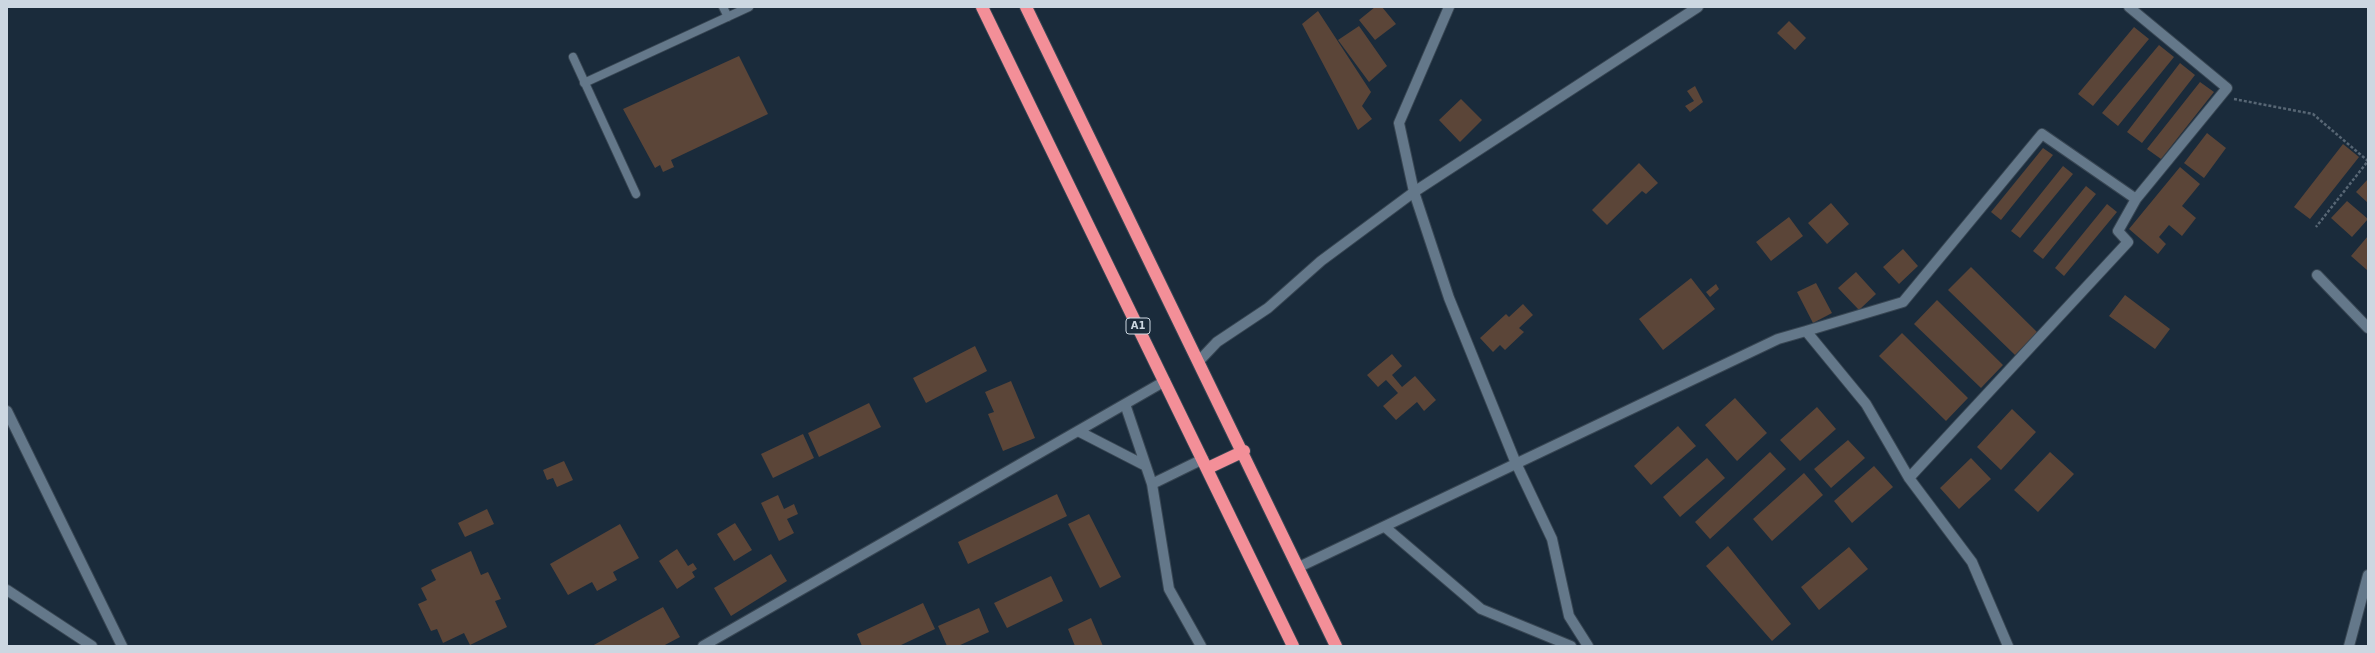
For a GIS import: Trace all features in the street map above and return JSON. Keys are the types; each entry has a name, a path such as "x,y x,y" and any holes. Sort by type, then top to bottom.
{"highway":[{"name":"A1","path":"982,7 1206,464 1293,646"},
{"path":"1026,7 1244,451 1336,646"},
{"path":"1206,464 1244,451"}],"street":[{"path":"1449,7 1399,123 1414,192 1449,298 1517,465 1552,539 1569,616 1588,646"},
{"path":"1199,361 1217,342 1268,308 1321,261 1414,192 1698,7"},
{"path":"1909,478 2128,242 2118,231 2136,199 2227,88 2129,7"},
{"path":"1299,567 1517,465 1778,339 1903,302 2042,134 2136,199"},
{"path":"2317,275 2368,328"},
{"path":"1806,331 1866,404 1909,478 1972,562 2008,646"},
{"path":"703,646 1165,381"},
{"path":"1125,404 1152,484 1169,589 1201,646"},
{"path":"7,411 122,646"},
{"path":"1078,431 1146,466"},
{"path":"1152,484 1206,464"},
{"path":"1386,527 1481,609 1571,646"},
{"path":"2349,646 2368,575"},
{"path":"7,590 92,646"}],"lane":[{"path":"723,7 728,17"},
{"path":"584,83 749,7"},
{"path":"573,56 584,83 636,194"}],"path":[{"path":"2219,97 2313,114 2368,161 2316,227"}],"building":[{"path":"1375,7 1382,7 1396,24 1375,40 1359,20"},
{"path":"1318,11 1371,92 1362,106 1372,119 1358,130 1302,24"},
{"path":"1789,21 1806,38 1795,50 1777,33"},
{"path":"1359,26 1387,66 1369,82 1338,40"},
{"path":"2134,27 2149,39 2093,106 2078,94"},
{"path":"2159,45 2174,57 2118,126 2102,113"},
{"path":"739,56 768,114 671,160 674,167 663,172 660,165 655,168 623,109"},
{"path":"2180,63 2195,75 2142,143 2127,132"},
{"path":"2200,82 2214,92 2161,159 2147,149"},
{"path":"1695,86 1703,102 1690,112 1685,106 1694,101 1687,91"},
{"path":"1461,99 1482,120 1460,142 1439,120"},
{"path":"2207,133 2226,148 2204,178 2184,163"},
{"path":"2343,144 2359,157 2310,219 2294,207"},
{"path":"2043,148 2053,155 2001,220 1991,212"},
{"path":"1639,163 1658,183 1646,194 1642,191 1607,225 1592,210"},
{"path":"2063,166 2073,174 2020,238 2011,231"},
{"path":"2180,167 2200,184 2182,206 2196,218 2182,236 2169,225 2159,237 2166,244 2158,254 2129,229"},
{"path":"2368,179 2368,203 2356,192"},
{"path":"2086,186 2096,194 2043,259 2033,251"},
{"path":"2347,201 2368,219 2352,237 2331,218"},
{"path":"1831,203 1849,224 1827,244 1808,223"},
{"path":"2107,204 2117,212 2064,276 2055,268"},
{"path":"1789,217 1803,236 1771,261 1756,242"},
{"path":"2368,236 2368,269 2367,270 2351,256"},
{"path":"1903,249 1918,266 1899,284 1883,267"},
{"path":"1971,267 2037,332 2015,355 1948,290"},
{"path":"1856,272 1876,294 1859,310 1838,288"},
{"path":"1691,278 1715,309 1663,350 1639,319"},
{"path":"1816,283 1832,313 1813,323 1797,292"},
{"path":"1716,284 1719,289 1710,297 1706,292"},
{"path":"2125,295 2170,329 2155,349 2109,316"},
{"path":"1937,300 2003,365 1981,388 1914,324"},
{"path":"1523,304 1533,315 1519,328 1524,332 1505,350 1500,345 1493,352 1480,338 1506,314 1509,317"},
{"path":"1902,333 1968,398 1946,421 1879,356"},
{"path":"975,346 987,371 926,403 913,378"},
{"path":"1392,354 1402,366 1392,375 1402,387 1415,376 1436,400 1424,411 1417,402 1396,420 1383,406 1398,393 1386,380 1378,387 1367,375"},
{"path":"1011,381 1035,438 1003,451 988,414 994,412 985,392"},
{"path":"1735,398 1767,433 1737,461 1705,425"},
{"path":"869,403 881,427 819,457 808,433"},
{"path":"1817,407 1836,429 1800,461 1780,440"},
{"path":"2012,409 2036,432 2001,470 1977,447"},
{"path":"1678,426 1696,446 1651,485 1634,466"},
{"path":"803,434 814,458 773,478 761,454"},
{"path":"1848,440 1865,458 1831,488 1814,469"},
{"path":"1770,452 1786,469 1710,539 1695,522"},
{"path":"2050,452 2074,474 2038,512 2014,490"},
{"path":"1707,458 1725,478 1680,517 1663,497"},
{"path":"1971,458 1991,479 1959,509 1940,488"},
{"path":"564,461 573,480 557,487 553,478 547,480 543,470"},
{"path":"1874,466 1893,487 1852,523 1834,501"},
{"path":"1804,473 1823,495 1772,541 1753,519"},
{"path":"1057,494 1067,516 968,564 958,542"},
{"path":"778,495 784,509 794,504 798,514 787,519 794,533 779,541 761,503"},
{"path":"487,509 494,524 465,537 458,523"},
{"path":"1089,514 1121,577 1100,588 1068,524"},
{"path":"735,523 752,550 734,561 717,534"},
{"path":"620,524 639,558 613,572 617,580 597,591 592,582 568,595 550,564"},
{"path":"1728,546 1791,624 1772,641 1706,566"},
{"path":"1849,547 1868,569 1819,610 1801,587"},
{"path":"677,549 688,566 693,563 697,569 692,572 695,577 677,589 659,561"},
{"path":"471,551 481,575 488,572 501,599 495,601 507,627 470,645 464,633 443,643 437,629 431,631 418,604 427,600 421,588 436,580 431,570"},
{"path":"771,554 787,581 731,616 714,588"},
{"path":"1051,576 1063,601 1007,628 994,603"},
{"path":"923,603 935,629 899,646 862,646 857,634"},
{"path":"663,607 680,637 663,646 592,646"},
{"path":"979,608 989,632 958,646 947,646 938,626"},
{"path":"1091,618 1103,646 1075,646 1068,629"}]}
